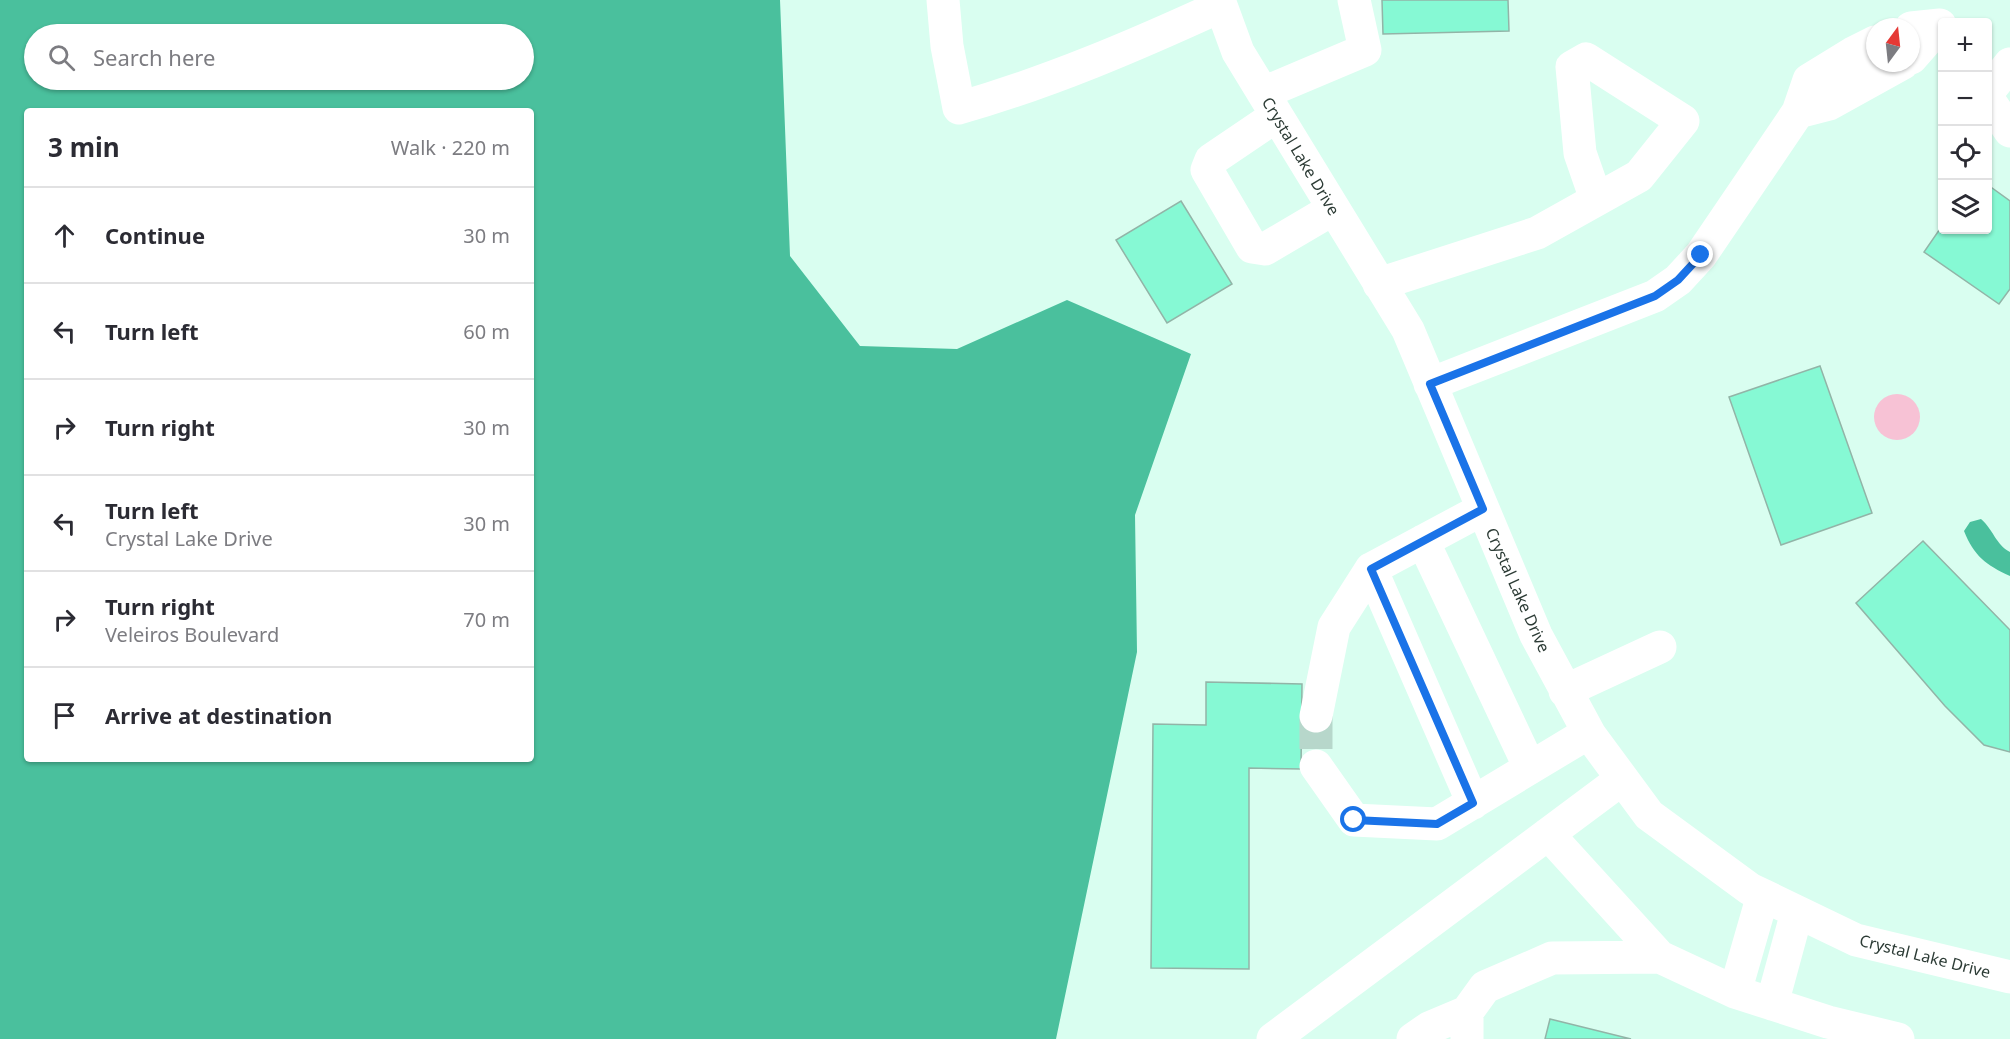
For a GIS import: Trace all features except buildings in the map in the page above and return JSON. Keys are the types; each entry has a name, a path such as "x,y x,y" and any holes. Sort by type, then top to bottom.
{"street":[{"path":"943,0 947,46 959,108 1011,93 1141,43 1220,3"},
{"path":"1333,209 1265,249 1252,247 1207,170 1211,160 1270,105 1365,50 1354,0"},
{"name":"Crystal Lake Drive","path":"1220,3 1238,52 1407,330 1536,635 1565,691 1588,733 1649,815 1750,889 1856,940 2010,977"},
{"path":"1920,41 1931,20"},
{"path":"1430,384 1655,296 1678,280 1701,255 1798,111 1809,80 1866,46"},
{"path":"1992,87 2010,64"},
{"path":"1798,111 1830,104 1888,72"},
{"path":"1992,105 2010,131"},
{"path":"1379,284 1537,233 1596,199"},
{"path":"1316,716 1334,627 1371,569 1483,509"},
{"path":"1423,541 1530,768"},
{"path":"1371,569 1473,803"},
{"path":"1565,691 1660,647"},
{"path":"1316,766 1354,820 1437,824 1588,733"},
{"path":"1273,1039 1622,779"},
{"path":"1548,834 1660,957 1735,992 1828,1022 1898,1039"},
{"path":"1735,992 1764,895"},
{"path":"1772,1004 1797,912"},
{"path":"1413,1039 1429,1028 1467,1026 1485,987 1552,958 1660,957"}],"shaded area":[{"path":"0,0 780,0 790,256 860,346 957,349 1067,300 1191,354 1135,515 1137,652 1056,1039 0,1039"},
{"path":"1897,394 1913,401 1920,417 1913,433 1897,440 1881,433 1874,417 1881,401"},
{"path":"1981,519 2001,545 2010,552 2010,576 1982,559 1968,540 1964,531 1970,522"}],"tunnel":[{"path":"1316,716 1316,766"}],"route":[{"path":"1354,820 1437,824 1473,803 1371,569 1483,509 1430,384 1655,296 1678,280 1701,255"}]}
